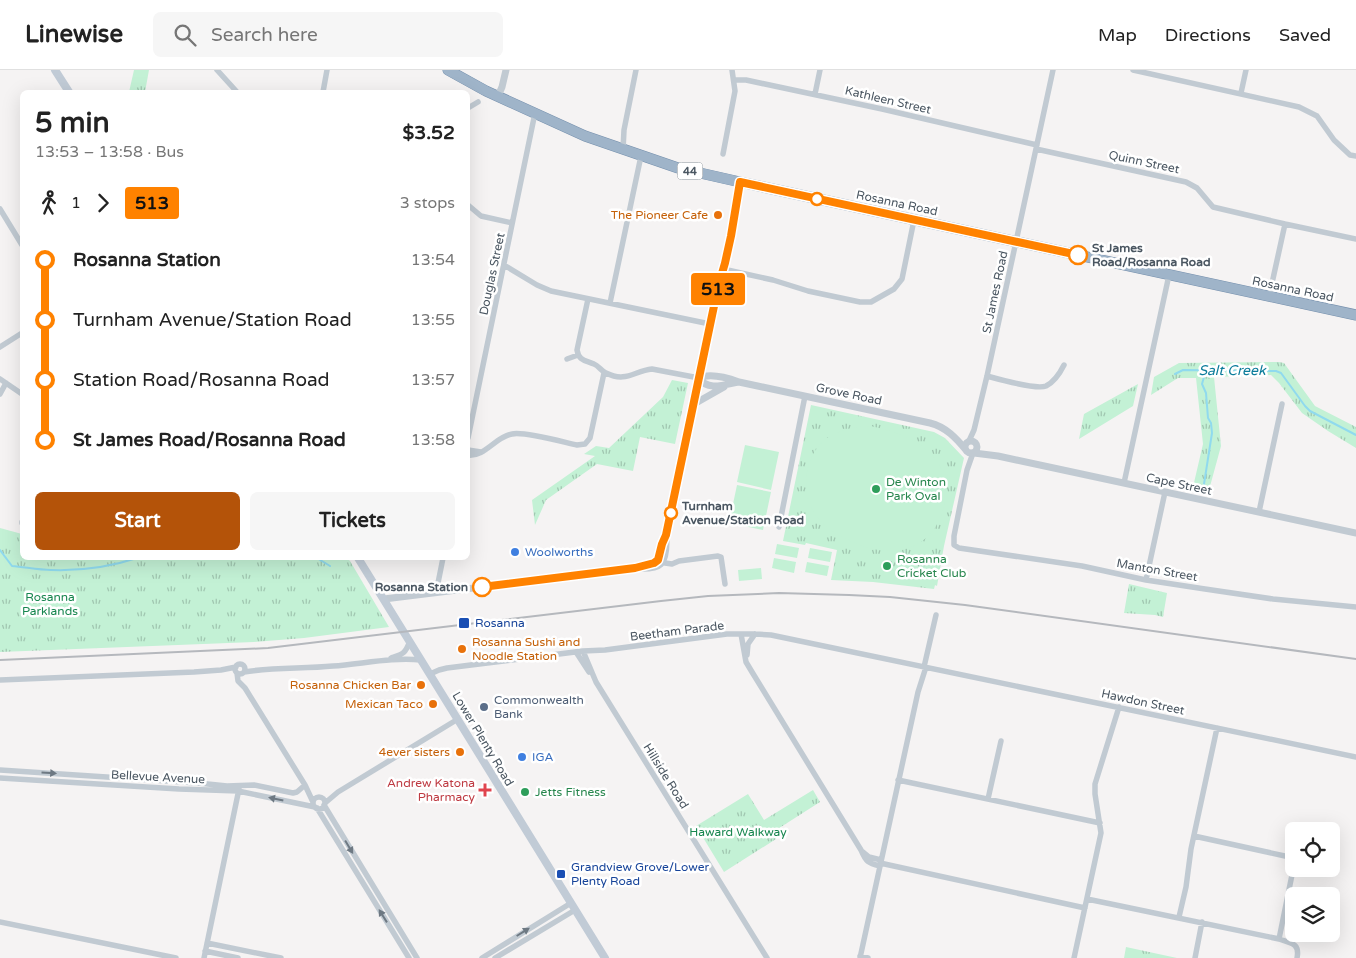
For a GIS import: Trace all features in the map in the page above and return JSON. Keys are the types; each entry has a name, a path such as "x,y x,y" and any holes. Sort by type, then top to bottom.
{"highway":[{"name":"Rosanna Road","path":"448,70 498,96 585,136 678,168 1356,315"}],"main road":[{"path":"55,70 68,90"},
{"name":"Lower Plenty Road","path":"359,560 605,958"}],"street":[{"path":"217,70 234,90"},
{"path":"323,90 327,70"},
{"path":"498,96 506,70"},
{"path":"619,148 636,70"},
{"path":"723,154 735,92 732,70"},
{"path":"815,94 820,70"},
{"name":"St James Road","path":"956,546 954,536 974,430 1053,70"},
{"path":"1133,70 1299,107 1317,116 1334,140 1350,155 1356,156"},
{"path":"1240,94 1246,70"},
{"name":"Kathleen Street","path":"734,80 746,80 815,94 1036,147"},
{"path":"470,107 478,102"},
{"name":"Douglas Street","path":"470,419 535,113"},
{"name":"Quinn Street","path":"1036,147 1186,182 1197,188 1213,207 1356,239"},
{"path":"610,303 641,156"},
{"path":"660,561 662,544 666,535 710,324 733,225 740,182"},
{"path":"470,207 481,216 512,223"},
{"path":"0,209 20,242"},
{"path":"723,269 773,280 808,291 860,302 871,302 894,289 900,283 914,220"},
{"path":"1269,297 1285,224"},
{"path":"504,265 546,289 710,324"},
{"path":"1124,483 1169,275"},
{"path":"566,359 578,355 588,299"},
{"path":"0,347 20,334"},
{"name":"Grove Road","path":"578,355 584,361 596,364 604,372 614,376 631,376 652,369 699,378 709,376 730,379 930,423 942,427 971,448"},
{"path":"987,376 1042,387 1054,380 1064,366"},
{"path":"470,455 477,455 503,437 514,433 577,445 585,444 590,438 604,372"},
{"name":"Grove Road","path":"699,378 701,382 707,385 729,385 739,382"},
{"path":"0,379 20,393"},
{"path":"0,394 6,383"},
{"path":"694,404 729,385"},
{"path":"779,527 805,396"},
{"path":"1259,512 1282,404"},
{"name":"Cape Street","path":"971,448 998,456 1356,532"},
{"path":"470,450 483,451"},
{"path":"1146,580 1165,492"},
{"name":"Manton Street","path":"956,546 964,550 1082,566 1146,580 1273,599 1356,607"},
{"path":"384,599 635,568 660,561 678,561 718,556 721,557 725,584"},
{"path":"436,593 443,560"},
{"path":"868,958 860,957 936,615"},
{"path":"741,634 746,662 866,861 1085,908"},
{"name":"Beetham Parade","path":"430,674 447,668 741,634 783,637 924,666"},
{"path":"752,672 747,651 750,640 755,634"},
{"path":"387,660 404,654 410,641"},
{"name":"Hillside Road","path":"579,652 767,958"},
{"path":"0,680 327,667 387,660 421,660"},
{"name":"Hawdon Street","path":"924,666 1356,757"},
{"path":"240,670 245,688 409,958"},
{"path":"1074,958 1100,836 1094,784 1119,707"},
{"path":"315,806 320,808 338,792 458,719"},
{"path":"1179,917 1186,887 1190,849 1217,728"},
{"path":"988,799 1001,741"},
{"name":"Bellevue Avenue","path":"0,770 239,788 315,806"},
{"name":"Bellevue Avenue","path":"0,778 179,790 254,786 293,793 305,785"},
{"path":"898,780 1100,823"},
{"path":"305,785 324,800 324,804 417,958"},
{"path":"238,958 205,955 239,788"},
{"path":"315,806 315,798 338,792"},
{"path":"1194,836 1285,856"},
{"path":"1279,939 1292,877"},
{"path":"1087,899 1279,939 1298,947 1297,958"},
{"path":"482,958 573,907"},
{"path":"496,958 573,907"},
{"path":"0,922 176,958"},
{"path":"1195,958 1202,922"},
{"path":"207,943 281,958"}],"green space":[{"path":"134,70 149,70 145,90 129,90"},
{"path":"1179,363 1284,363 1315,406 1356,427 1356,448 1302,413 1271,375 1214,377 1221,446 1209,490 1193,487 1203,444 1196,378 1178,378 1151,395 1154,377"},
{"path":"672,380 688,383 675,444 640,437 633,471 597,464 546,500 535,525 532,500 595,456 584,454 596,446 609,448 663,397"},
{"path":"1138,384 1133,406 1079,439 1084,414"},
{"path":"811,405 934,432 945,438 964,458 937,586 935,585 934,589 873,582 831,580 837,550 806,543 805,545 783,541"},
{"name":"De Winton Park Oval","path":"870,426 902,435 917,443 929,452 938,463 944,476 946,492 939,521 925,539 909,548 886,551 857,544 828,528 815,514 810,505 806,483 807,472 815,451 830,436 849,429"},
{"path":"745,445 779,452 771,490 737,482"},
{"path":"737,485 771,492 763,530 729,523"},
{"name":"Rosanna Parklands","path":"0,528 20,533 20,560 349,560 389,627 304,638 254,642 0,652"},
{"path":"777,544 799,548 797,558 775,554"},
{"path":"810,548 832,552 830,562 808,558"},
{"path":"774,558 796,562 794,573 772,568"},
{"path":"807,562 829,566 827,576 805,572"},
{"path":"761,568 762,579 739,581 738,570"},
{"path":"1129,584 1167,593 1163,617 1124,613"},
{"name":"Haward Walkway","path":"813,790 820,802 773,832 776,839 724,872 696,826 748,794 764,820"},
{"path":"1126,947 1177,958 1124,958"}],"waterway":[{"name":"Salt Creek","path":"1175,374 1183,370 1276,371 1281,373 1310,411 1356,435"},
{"path":"1204,484 1212,433 1211,423 1208,418 1206,393 1202,384 1206,370"},
{"name":"Salt Creek","path":"0,550 12,566 46,570 95,568 130,560"},
{"name":"Salt Creek","path":"320,560 330,566"}],"railway":[{"path":"0,660 268,648 661,601 708,596 779,593 890,597 965,605 1356,659"}],"bus line":[{"name":"513","path":"482,587 635,568 654,563 658,560 666,535 718,287 729,247 740,182 1078,255"}],"place":[{"name":"The Pioneer Cafe","path":"718,215"},
{"name":"St James Road/Rosanna Road","path":"1078,255"},
{"name":"De Winton Park Oval","path":"876,489"},
{"name":"Turnham Avenue/Station Road","path":"671,513"},
{"name":"Woolworths","path":"515,552"},
{"name":"Rosanna Cricket Club","path":"887,566"},
{"name":"Rosanna Station","path":"482,587"},
{"name":"Rosanna","path":"464,623"},
{"name":"Rosanna Sushi and Noodle Station","path":"462,649"},
{"name":"Rosanna Chicken Bar","path":"421,685"},
{"name":"Mexican Taco","path":"433,704"},
{"name":"Commonwealth Bank","path":"484,707"},
{"name":"4ever sisters","path":"460,752"},
{"name":"IGA","path":"522,757"},
{"name":"Andrew Katona Pharmacy","path":"485,790"},
{"name":"Jetts Fitness","path":"525,792"},
{"name":"Grandview Grove/Lower Plenty Road","path":"561,874"}]}
